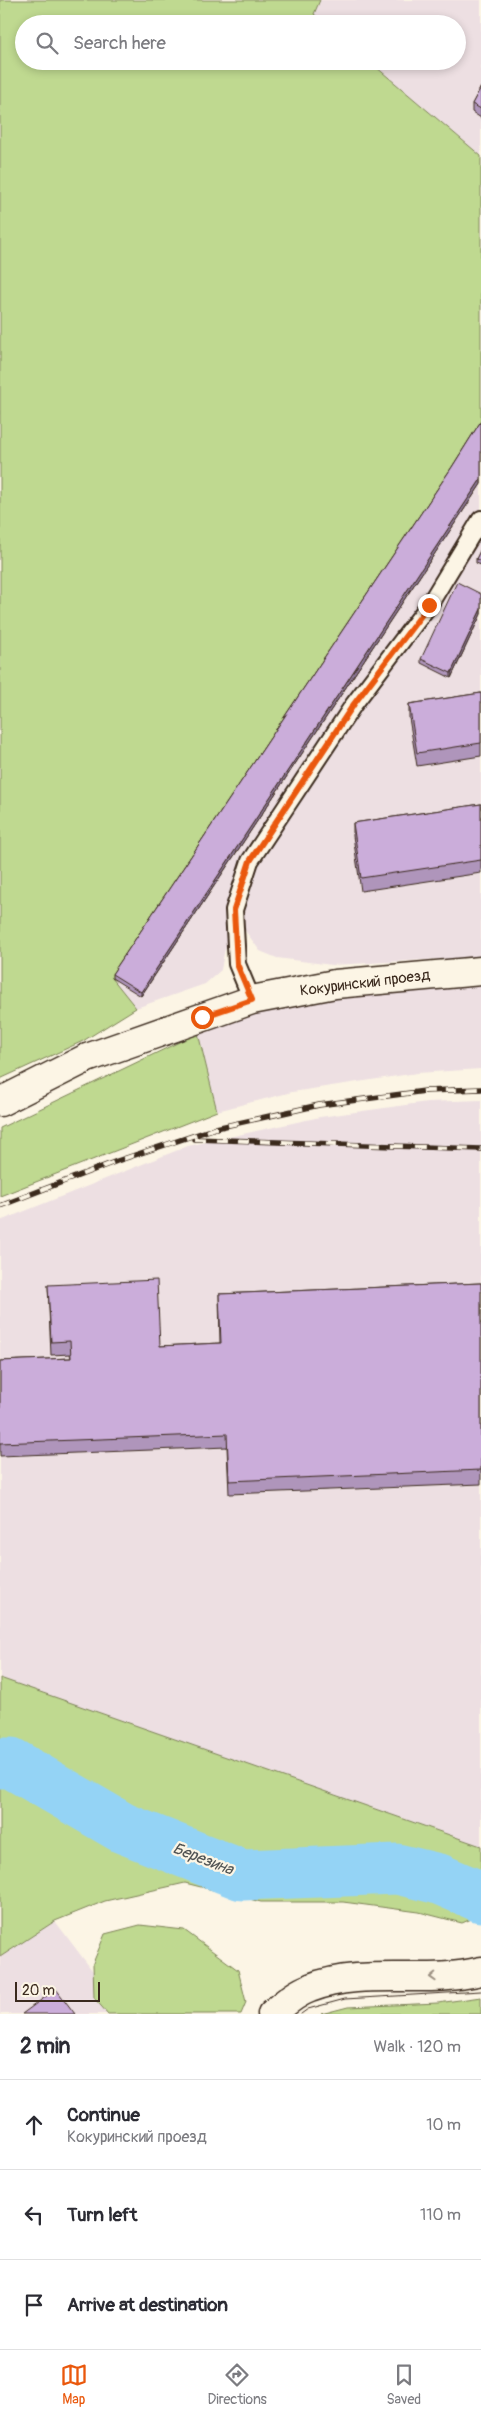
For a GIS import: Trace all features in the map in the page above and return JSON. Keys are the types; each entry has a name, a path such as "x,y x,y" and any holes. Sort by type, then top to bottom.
{"street":[{"name":"Кокуринский проезд","path":"0,1102 87,1058 252,1000 334,984 481,971"},
{"path":"272,2014 308,1988 334,1980 458,1977 481,1971"}],"lane":[{"path":"252,1000 237,964 234,910 250,861 354,704 429,605 481,519"}],"shaded area":[{"path":"320,0 481,0 481,156 380,70 466,70 466,15 314,14"},
{"path":"481,425 481,957 332,965 277,958 260,951 244,929 238,910 224,953 221,970 205,984 136,1008 112,978"},
{"path":"481,982 481,1069 417,1073 292,1092 217,1111 198,1033 256,1013 328,997"},
{"path":"481,1100 481,1846 0,1678 0,1221 188,1146 320,1117 427,1102"},
{"path":"55,1921 125,2014 0,2014 0,1957"}],"green space":[{"path":"0,0 320,0 315,15 15,15 15,70 380,70 481,156 481,425 112,978 136,1008 83,1041 0,1079"},
{"path":"198,1033 217,1111 0,1196 0,1128"},
{"path":"0,1678 481,1846 481,1915 462,1923 419,1912 343,1902 261,1902 185,1883 105,1901 55,1921 0,1957"},
{"path":"140,1925 184,1930 238,1970 246,2002 241,2014 108,2014 94,1998 93,1963 105,1934"},
{"path":"481,1997 481,2014 321,2014 348,2007 438,2003"}],"building":[{"path":"481,87 481,109 472,104"},
{"path":"481,421 481,479 141,992 112,974 452,467"},
{"path":"481,549 481,561 476,559"},
{"path":"457,582 481,594 481,609 451,673 421,659"},
{"path":"481,693 481,743 417,753 409,704"},
{"path":"481,804 481,860 361,878 353,823"},
{"path":"157,1280 160,1346 221,1343 219,1294 481,1283 481,1470 229,1481 227,1434 0,1443 0,1361 71,1358 70,1341 51,1342 48,1285"},
{"path":"56,1989 75,2014 22,2014"}],"waterway":[{"name":"Березина","path":"0,1763 11,1763 123,1828 242,1875 397,1869 439,1879 481,1897"}],"tram line":[{"path":"301,2014 308,2009 345,1999 481,1991"}],"railway":[{"path":"0,1206 117,1161 216,1128 319,1105 425,1091 481,1089"},
{"path":"194,1139 481,1149"}],"route":[{"path":"202,1017 252,1000 237,964 234,910 250,861 354,704 429,605"}]}
